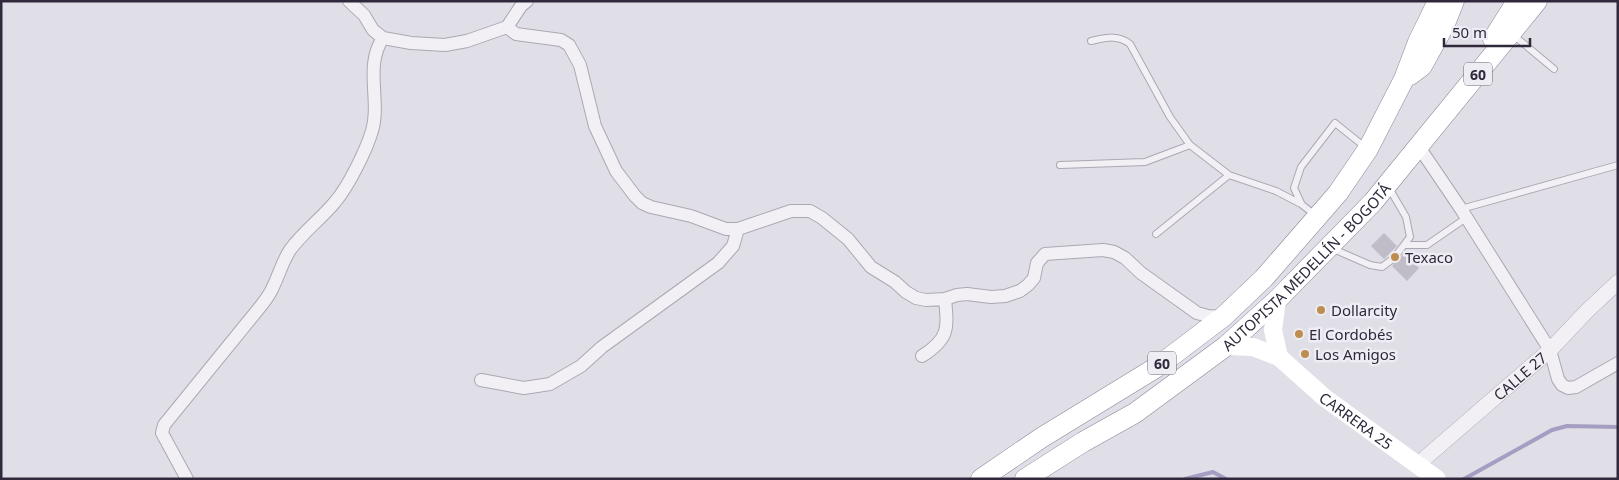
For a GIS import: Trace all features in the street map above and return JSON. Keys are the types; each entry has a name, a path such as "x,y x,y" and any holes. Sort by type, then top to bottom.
{"highway":[{"name":"AUTOPISTA MEDELLÍN - BOGOTÁ","path":"980,479 1041,438 1157,367 1223,317 1264,278 1338,193 1368,149 1404,79 1418,42 1438,1"},
{"path":"1404,79 1422,66 1444,26 1454,1"},
{"path":"1481,71 1485,54 1517,1"},
{"name":"AUTOPISTA MEDELLÍN - BOGOTÁ","path":"1025,479 1083,442 1135,413 1226,346 1277,300 1386,185 1537,1"}],"main road":[{"path":"1277,300 1273,330 1279,357"},
{"name":"CARRERA 25","path":"1226,346 1253,347 1279,357 1325,398 1437,479"}],"street":[{"path":"349,1 364,15 373,30 383,38 411,43 445,45 467,41 507,28 521,6 527,1"},
{"path":"507,28 516,34 561,40 569,46 580,65 595,126 616,171 642,203 651,207 691,216 726,230 738,230 791,212 810,211 848,239 871,267 906,292 916,298 926,300 945,299 967,294 991,297 1006,296 1028,285 1034,278 1037,263 1045,254 1103,250 1114,252 1125,258 1141,272 1198,313 1223,317"},
{"path":"187,479 162,433 164,425 271,292 288,253 300,237 345,191 372,131 375,115 373,62 377,46 383,38"},
{"path":"1419,147 1550,350 1558,379 1562,385 1568,388 1576,387 1618,363"},
{"path":"481,380 524,388 550,384 581,366 602,347 718,263 733,246 738,230"},
{"name":"CALLE 27","path":"1417,465 1550,350 1618,282"},
{"path":"922,356 940,343 944,337 947,320 945,299"}],"lane":[{"path":"1511,33 1554,69"},
{"path":"1091,41 1117,37 1130,44 1170,117 1190,145 1229,176 1276,191 1301,204 1318,217"},
{"path":"1301,204 1294,188 1300,167 1335,124 1368,149"},
{"path":"1060,165 1145,162 1190,145"},
{"path":"1404,245 1427,245 1464,214 1618,165"},
{"path":"1156,234 1229,176"},
{"path":"1329,247 1370,265 1382,267 1394,258 1410,237 1406,217 1386,185"}],"building":[{"path":"1384,233 1397,246 1384,259 1371,246"},
{"path":"1404,253 1419,268 1407,281 1392,266"}],"waterway":[{"path":"1464,479 1552,430 1567,426 1618,427"},
{"path":"1185,479 1213,472 1226,479"}],"place":[{"name":"Texaco","path":"1395,257"},
{"name":"Dollarcity","path":"1321,310"},
{"name":"El Cordobés","path":"1299,334"},
{"name":"Los Amigos","path":"1305,354"}]}
